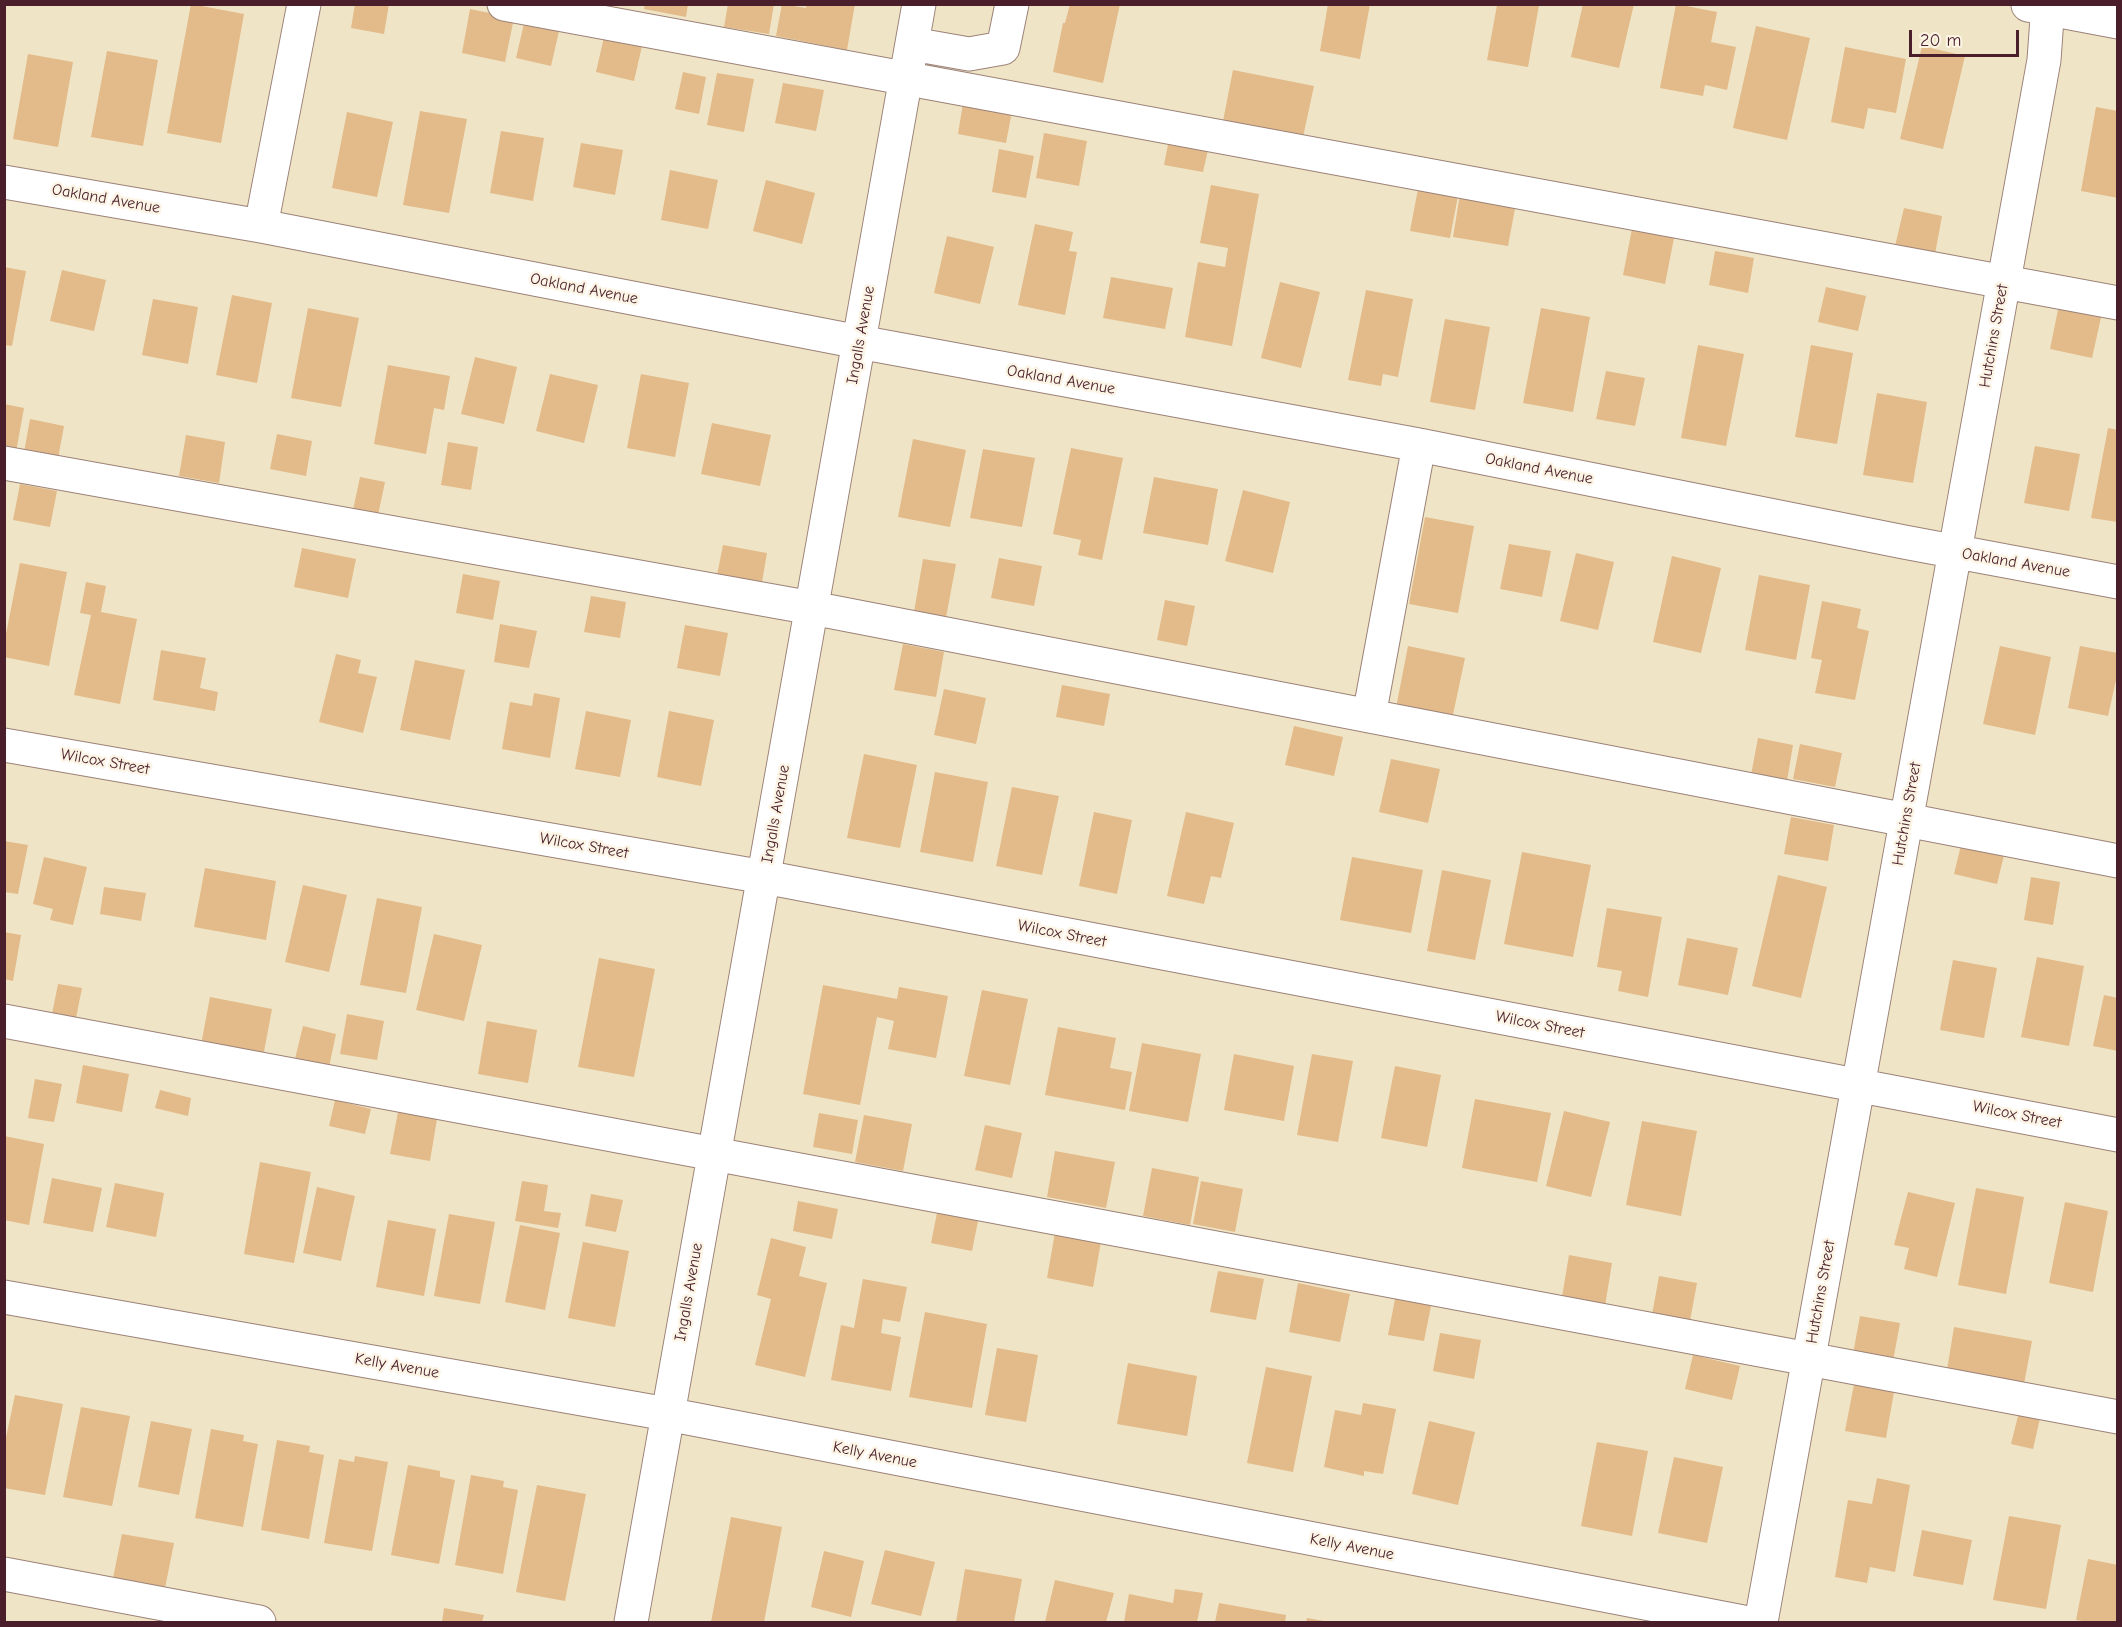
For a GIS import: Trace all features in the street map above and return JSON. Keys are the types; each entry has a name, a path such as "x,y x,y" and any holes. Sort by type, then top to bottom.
{"street":[{"path":"261,226 304,4"},
{"path":"504,4 2118,303"},
{"name":"Ingalls Avenue","path":"631,1623 919,4"},
{"path":"912,44 969,54 1003,48 1012,4"},
{"path":"2041,6 2118,22"},
{"name":"Hutchins Street","path":"1761,1623 2043,60 2041,6"},
{"name":"Oakland Avenue","path":"4,182 261,226 860,342 1419,445 1955,552 2118,582"},
{"path":"1369,716 1419,445"},
{"path":"4,463 812,608 2118,861"},
{"name":"Wilcox Street","path":"4,745 764,877 2118,1135"},
{"path":"4,1021 716,1150 2118,1417"},
{"name":"Kelly Avenue","path":"4,1297 667,1414 1743,1623"},
{"path":"4,1574 258,1623"}],"building":[{"path":"191,4 244,14 221,143 167,133"},
{"path":"355,4 389,4 384,34 351,28"},
{"path":"645,4 688,4 686,17 644,9"},
{"path":"728,4 774,4 769,34 724,27"},
{"path":"782,4 806,8 807,4 855,4 847,50 776,36"},
{"path":"1070,4 1120,4 1103,83 1053,72 1063,23 1065,23"},
{"path":"1328,4 1370,4 1360,59 1320,51"},
{"path":"1583,4 1634,4 1619,68 1571,57"},
{"path":"1676,4 1717,12 1711,42 1736,47 1727,90 1705,85 1703,96 1660,88"},
{"path":"1497,5 1539,5 1528,67 1487,60"},
{"path":"470,9 514,18 505,62 462,53"},
{"path":"525,19 560,27 551,66 516,58"},
{"path":"1756,26 1810,38 1787,140 1733,128"},
{"path":"604,37 642,46 634,81 596,72"},
{"path":"1922,46 1965,56 1943,149 1900,139"},
{"path":"1845,47 1906,59 1896,113 1868,108 1864,129 1831,122"},
{"path":"107,51 158,60 143,146 91,137"},
{"path":"28,54 73,62 58,147 13,139"},
{"path":"1233,70 1314,86 1303,137 1223,121"},
{"path":"683,72 706,77 699,114 675,109"},
{"path":"717,73 754,79 744,132 707,125"},
{"path":"783,83 824,90 816,131 775,123"},
{"path":"964,97 1013,106 1006,143 958,134"},
{"path":"2096,107 2118,111 2118,198 2081,191"},
{"path":"420,111 467,119 449,213 403,205"},
{"path":"347,112 393,122 377,197 332,188"},
{"path":"501,131 544,138 533,201 490,193"},
{"path":"1044,133 1087,141 1079,186 1036,178"},
{"path":"1170,134 1210,141 1203,172 1164,165"},
{"path":"581,143 623,150 615,195 573,187"},
{"path":"999,149 1034,156 1026,198 992,192"},
{"path":"670,170 718,180 708,229 661,220"},
{"path":"766,180 815,193 802,244 753,231"},
{"path":"1211,185 1259,194 1232,346 1185,337 1198,262 1225,267 1228,248 1200,243"},
{"path":"1418,189 1458,196 1450,238 1410,231"},
{"path":"1460,194 1516,203 1508,246 1453,237"},
{"path":"1904,208 1942,216 1935,254 1895,246"},
{"path":"1035,224 1073,232 1069,251 1077,252 1065,315 1018,305"},
{"path":"1632,229 1674,238 1665,284 1623,275"},
{"path":"947,236 994,247 980,304 934,293"},
{"path":"1715,251 1754,258 1748,293 1709,285"},
{"path":"4,267 26,271 12,346 4,345"},
{"path":"62,270 106,280 94,331 50,321"},
{"path":"1111,277 1173,288 1165,329 1103,318"},
{"path":"1280,282 1320,292 1301,368 1261,358"},
{"path":"1826,287 1866,296 1858,331 1818,322"},
{"path":"1366,290 1413,299 1398,377 1383,374 1381,386 1348,380"},
{"path":"232,295 272,303 257,383 216,375"},
{"path":"153,299 198,307 188,364 142,355"},
{"path":"2059,305 2102,313 2092,358 2050,349"},
{"path":"308,308 359,318 341,407 291,398"},
{"path":"1541,308 1590,317 1573,412 1523,403"},
{"path":"1445,319 1490,327 1475,410 1430,402"},
{"path":"1698,345 1744,354 1726,446 1681,438"},
{"path":"1811,345 1853,353 1837,444 1795,437"},
{"path":"475,357 517,367 504,424 461,414"},
{"path":"388,365 450,376 444,410 434,408 426,454 374,444"},
{"path":"1606,371 1645,378 1635,426 1596,419"},
{"path":"550,374 598,385 584,443 536,431"},
{"path":"641,374 689,383 675,457 627,448"},
{"path":"1877,393 1927,402 1913,483 1863,475"},
{"path":"4,404 24,408 16,452 4,450"},
{"path":"30,419 64,426 57,464 23,458"},
{"path":"712,423 771,435 760,486 701,474"},
{"path":"2108,428 2118,430 2118,522 2091,518"},
{"path":"277,434 312,441 306,476 270,469"},
{"path":"186,435 225,442 219,483 179,476"},
{"path":"913,439 966,450 950,527 898,517"},
{"path":"448,442 478,447 471,490 441,485"},
{"path":"2035,446 2080,454 2069,511 2024,503"},
{"path":"1071,448 1123,458 1102,560 1078,555 1081,540 1053,534"},
{"path":"983,449 1035,458 1022,527 970,518"},
{"path":"360,477 385,482 378,515 353,510"},
{"path":"1154,477 1218,489 1208,545 1143,533"},
{"path":"20,484 57,491 50,527 13,520"},
{"path":"1243,490 1290,502 1273,573 1225,561"},
{"path":"1425,517 1474,526 1458,613 1409,604"},
{"path":"1509,544 1551,551 1542,597 1500,589"},
{"path":"723,545 767,553 761,588 716,580"},
{"path":"302,548 356,559 348,598 294,587"},
{"path":"1576,553 1614,562 1598,630 1560,621"},
{"path":"1672,556 1721,568 1701,653 1653,642"},
{"path":"999,558 1042,566 1034,606 991,598"},
{"path":"923,559 956,564 945,623 913,618"},
{"path":"20,563 67,572 49,666 4,657 4,644"},
{"path":"463,574 500,581 493,620 456,613"},
{"path":"1759,575 1810,585 1796,660 1745,650"},
{"path":"86,582 106,586 101,612 137,619 120,704 74,695 91,615 80,613"},
{"path":"591,596 626,602 620,638 584,632"},
{"path":"1165,600 1195,606 1187,646 1157,640"},
{"path":"1822,601 1861,609 1857,628 1869,631 1855,700 1815,693 1822,660 1811,658"},
{"path":"500,624 537,631 529,668 494,662"},
{"path":"685,625 728,633 720,676 677,668"},
{"path":"903,644 944,652 936,697 894,690"},
{"path":"1408,646 1465,658 1451,724 1395,713"},
{"path":"2000,646 2051,657 2035,735 1983,724"},
{"path":"2080,646 2118,653 2118,671 2108,716 2068,708"},
{"path":"161,650 206,658 200,688 218,692 215,711 153,700"},
{"path":"336,654 361,660 358,673 377,677 363,733 319,722"},
{"path":"415,660 465,670 450,740 400,730"},
{"path":"1062,685 1110,694 1104,726 1056,717"},
{"path":"944,689 986,698 976,744 934,735"},
{"path":"534,693 560,698 550,758 502,749 510,702 532,706"},
{"path":"586,711 631,720 620,777 575,769"},
{"path":"669,711 714,720 701,786 657,777"},
{"path":"1294,726 1343,737 1334,776 1285,765"},
{"path":"1758,738 1793,745 1787,781 1751,775"},
{"path":"1800,744 1842,753 1835,787 1793,779"},
{"path":"864,754 917,765 900,848 847,838"},
{"path":"1391,759 1440,769 1428,823 1379,812"},
{"path":"935,772 988,782 973,862 920,852"},
{"path":"1012,787 1059,796 1042,875 996,866"},
{"path":"1094,812 1132,820 1117,894 1079,886"},
{"path":"1186,812 1234,823 1221,878 1211,876 1204,904 1167,896"},
{"path":"1791,817 1834,825 1828,861 1784,854"},
{"path":"4,841 28,845 18,894 4,892"},
{"path":"1962,841 2005,851 1997,884 1954,874"},
{"path":"1522,852 1591,865 1573,957 1504,944"},
{"path":"44,857 87,867 73,925 50,920 53,909 33,904"},
{"path":"1352,857 1423,870 1411,933 1340,920"},
{"path":"205,868 276,881 266,940 194,927"},
{"path":"1442,870 1491,880 1475,960 1427,951"},
{"path":"1778,875 1827,887 1801,998 1752,986"},
{"path":"2031,877 2060,882 2053,925 2024,920"},
{"path":"303,885 347,895 329,972 285,962"},
{"path":"104,887 146,893 141,921 100,914"},
{"path":"377,898 422,907 406,993 360,985"},
{"path":"1607,908 1662,917 1648,997 1618,991 1622,971 1597,967"},
{"path":"4,932 21,935 13,981 4,979"},
{"path":"434,934 482,945 464,1021 416,1010"},
{"path":"1687,938 1738,948 1728,995 1678,985"},
{"path":"2037,957 2084,966 2069,1046 2021,1037"},
{"path":"599,958 655,969 634,1077 578,1067"},
{"path":"1953,960 1997,968 1984,1038 1940,1030"},
{"path":"58,984 82,988 75,1023 51,1019"},
{"path":"823,985 897,999 899,987 948,996 936,1058 888,1049 894,1021 877,1017 860,1105 803,1094"},
{"path":"982,990 1028,999 1010,1085 964,1076"},
{"path":"2104,995 2118,998 2118,1051 2093,1046"},
{"path":"210,997 272,1009 263,1057 201,1045"},
{"path":"347,1014 384,1021 377,1060 340,1054"},
{"path":"487,1021 537,1030 528,1083 478,1074"},
{"path":"303,1026 336,1034 329,1067 295,1059"},
{"path":"1058,1027 1116,1038 1110,1068 1132,1072 1125,1110 1045,1095"},
{"path":"1142,1043 1201,1054 1188,1122 1129,1111"},
{"path":"1234,1054 1294,1066 1284,1121 1224,1110"},
{"path":"1312,1054 1353,1061 1338,1142 1297,1135"},
{"path":"83,1065 129,1074 122,1112 76,1103"},
{"path":"1395,1066 1441,1075 1427,1147 1381,1138"},
{"path":"35,1079 62,1084 54,1122 28,1118"},
{"path":"160,1090 191,1098 188,1116 155,1108"},
{"path":"1475,1099 1551,1113 1537,1182 1462,1168"},
{"path":"335,1100 371,1109 365,1134 329,1126"},
{"path":"1564,1111 1610,1122 1591,1197 1546,1186"},
{"path":"398,1112 437,1119 430,1161 390,1154"},
{"path":"819,1113 858,1120 852,1154 813,1147"},
{"path":"864,1115 912,1124 903,1171 855,1162"},
{"path":"1642,1121 1697,1131 1681,1216 1626,1205"},
{"path":"985,1125 1022,1133 1012,1178 975,1170"},
{"path":"4,1136 44,1144 29,1225 4,1220"},
{"path":"1055,1151 1115,1162 1106,1208 1047,1197"},
{"path":"260,1162 311,1172 294,1263 244,1254"},
{"path":"1152,1168 1199,1177 1190,1225 1143,1216"},
{"path":"52,1178 102,1188 93,1232 43,1223"},
{"path":"522,1181 548,1185 544,1211 561,1213 558,1228 515,1221"},
{"path":"1201,1181 1243,1189 1235,1232 1193,1224"},
{"path":"115,1183 164,1193 156,1237 106,1227"},
{"path":"317,1187 355,1196 341,1261 303,1253"},
{"path":"1976,1188 2024,1197 2006,1294 1958,1285"},
{"path":"1908,1192 1955,1203 1937,1277 1904,1269 1909,1248 1894,1245"},
{"path":"591,1194 623,1200 616,1232 585,1226"},
{"path":"798,1201 838,1209 832,1239 793,1231"},
{"path":"2065,1202 2108,1211 2093,1292 2049,1283"},
{"path":"938,1208 979,1216 972,1251 931,1243"},
{"path":"449,1214 495,1222 480,1304 434,1296"},
{"path":"388,1220 436,1229 424,1296 376,1287"},
{"path":"520,1225 560,1233 545,1310 505,1302"},
{"path":"1056,1227 1102,1236 1093,1287 1047,1278"},
{"path":"771,1238 806,1247 799,1276 827,1283 805,1377 755,1365 771,1299 757,1295"},
{"path":"583,1242 629,1251 615,1327 568,1318"},
{"path":"1569,1255 1612,1263 1605,1306 1562,1297"},
{"path":"1218,1271 1264,1279 1256,1320 1210,1312"},
{"path":"1659,1276 1697,1283 1690,1321 1652,1315"},
{"path":"863,1279 907,1287 900,1322 883,1319 881,1333 901,1337 891,1391 831,1380 841,1325 854,1328"},
{"path":"1298,1283 1350,1294 1340,1342 1289,1332"},
{"path":"1396,1294 1432,1301 1424,1341 1388,1335"},
{"path":"925,1312 987,1324 972,1408 909,1397"},
{"path":"1860,1316 1900,1323 1893,1361 1853,1354"},
{"path":"1954,1327 2032,1341 2024,1384 1947,1370"},
{"path":"1440,1333 1481,1340 1474,1379 1433,1371"},
{"path":"997,1348 1038,1355 1026,1422 985,1415"},
{"path":"1693,1355 1740,1366 1732,1400 1685,1389"},
{"path":"1128,1363 1197,1376 1187,1436 1117,1424"},
{"path":"1266,1367 1312,1376 1293,1472 1247,1463"},
{"path":"1855,1379 1895,1386 1886,1438 1845,1431"},
{"path":"15,1395 63,1404 45,1495 4,1488 4,1447"},
{"path":"1363,1403 1396,1409 1383,1474 1364,1471 1364,1476 1324,1467 1335,1410 1361,1415"},
{"path":"81,1407 130,1416 112,1506 63,1497"},
{"path":"2020,1408 2041,1414 2033,1449 2011,1444"},
{"path":"151,1421 192,1429 179,1495 138,1487"},
{"path":"1429,1421 1475,1432 1458,1505 1412,1494"},
{"path":"211,1429 244,1435 243,1441 258,1444 243,1527 195,1518"},
{"path":"277,1440 310,1446 309,1452 324,1455 309,1539 261,1530"},
{"path":"1597,1442 1648,1451 1632,1536 1581,1526"},
{"path":"355,1456 388,1462 372,1551 324,1543 339,1459 354,1462"},
{"path":"1674,1457 1723,1467 1707,1543 1658,1533"},
{"path":"408,1465 440,1471 440,1477 455,1480 439,1564 391,1555"},
{"path":"471,1475 504,1481 503,1487 518,1490 503,1574 455,1565"},
{"path":"1877,1478 1910,1485 1895,1572 1870,1567 1867,1583 1835,1577 1848,1500 1872,1504"},
{"path":"537,1485 586,1494 565,1601 516,1592"},
{"path":"2009,1516 2061,1525 2046,1609 1993,1600"},
{"path":"731,1517 782,1527 764,1622 711,1622"},
{"path":"1922,1530 1972,1540 1963,1585 1913,1576"},
{"path":"122,1534 174,1543 165,1588 113,1578"},
{"path":"885,1550 935,1562 921,1616 871,1604"},
{"path":"824,1551 864,1561 851,1617 811,1607"},
{"path":"2088,1559 2118,1565 2118,1622 2076,1620"},
{"path":"965,1569 1022,1579 1014,1622 956,1622"},
{"path":"1055,1580 1114,1593 1106,1622 1045,1622"},
{"path":"1175,1589 1203,1593 1197,1622 1124,1622 1129,1594 1173,1603"},
{"path":"1219,1603 1286,1615 1285,1622 1215,1622"},
{"path":"444,1608 484,1615 482,1622 442,1622"},
{"path":"1307,1618 1324,1621 1324,1622 1306,1622"}]}
